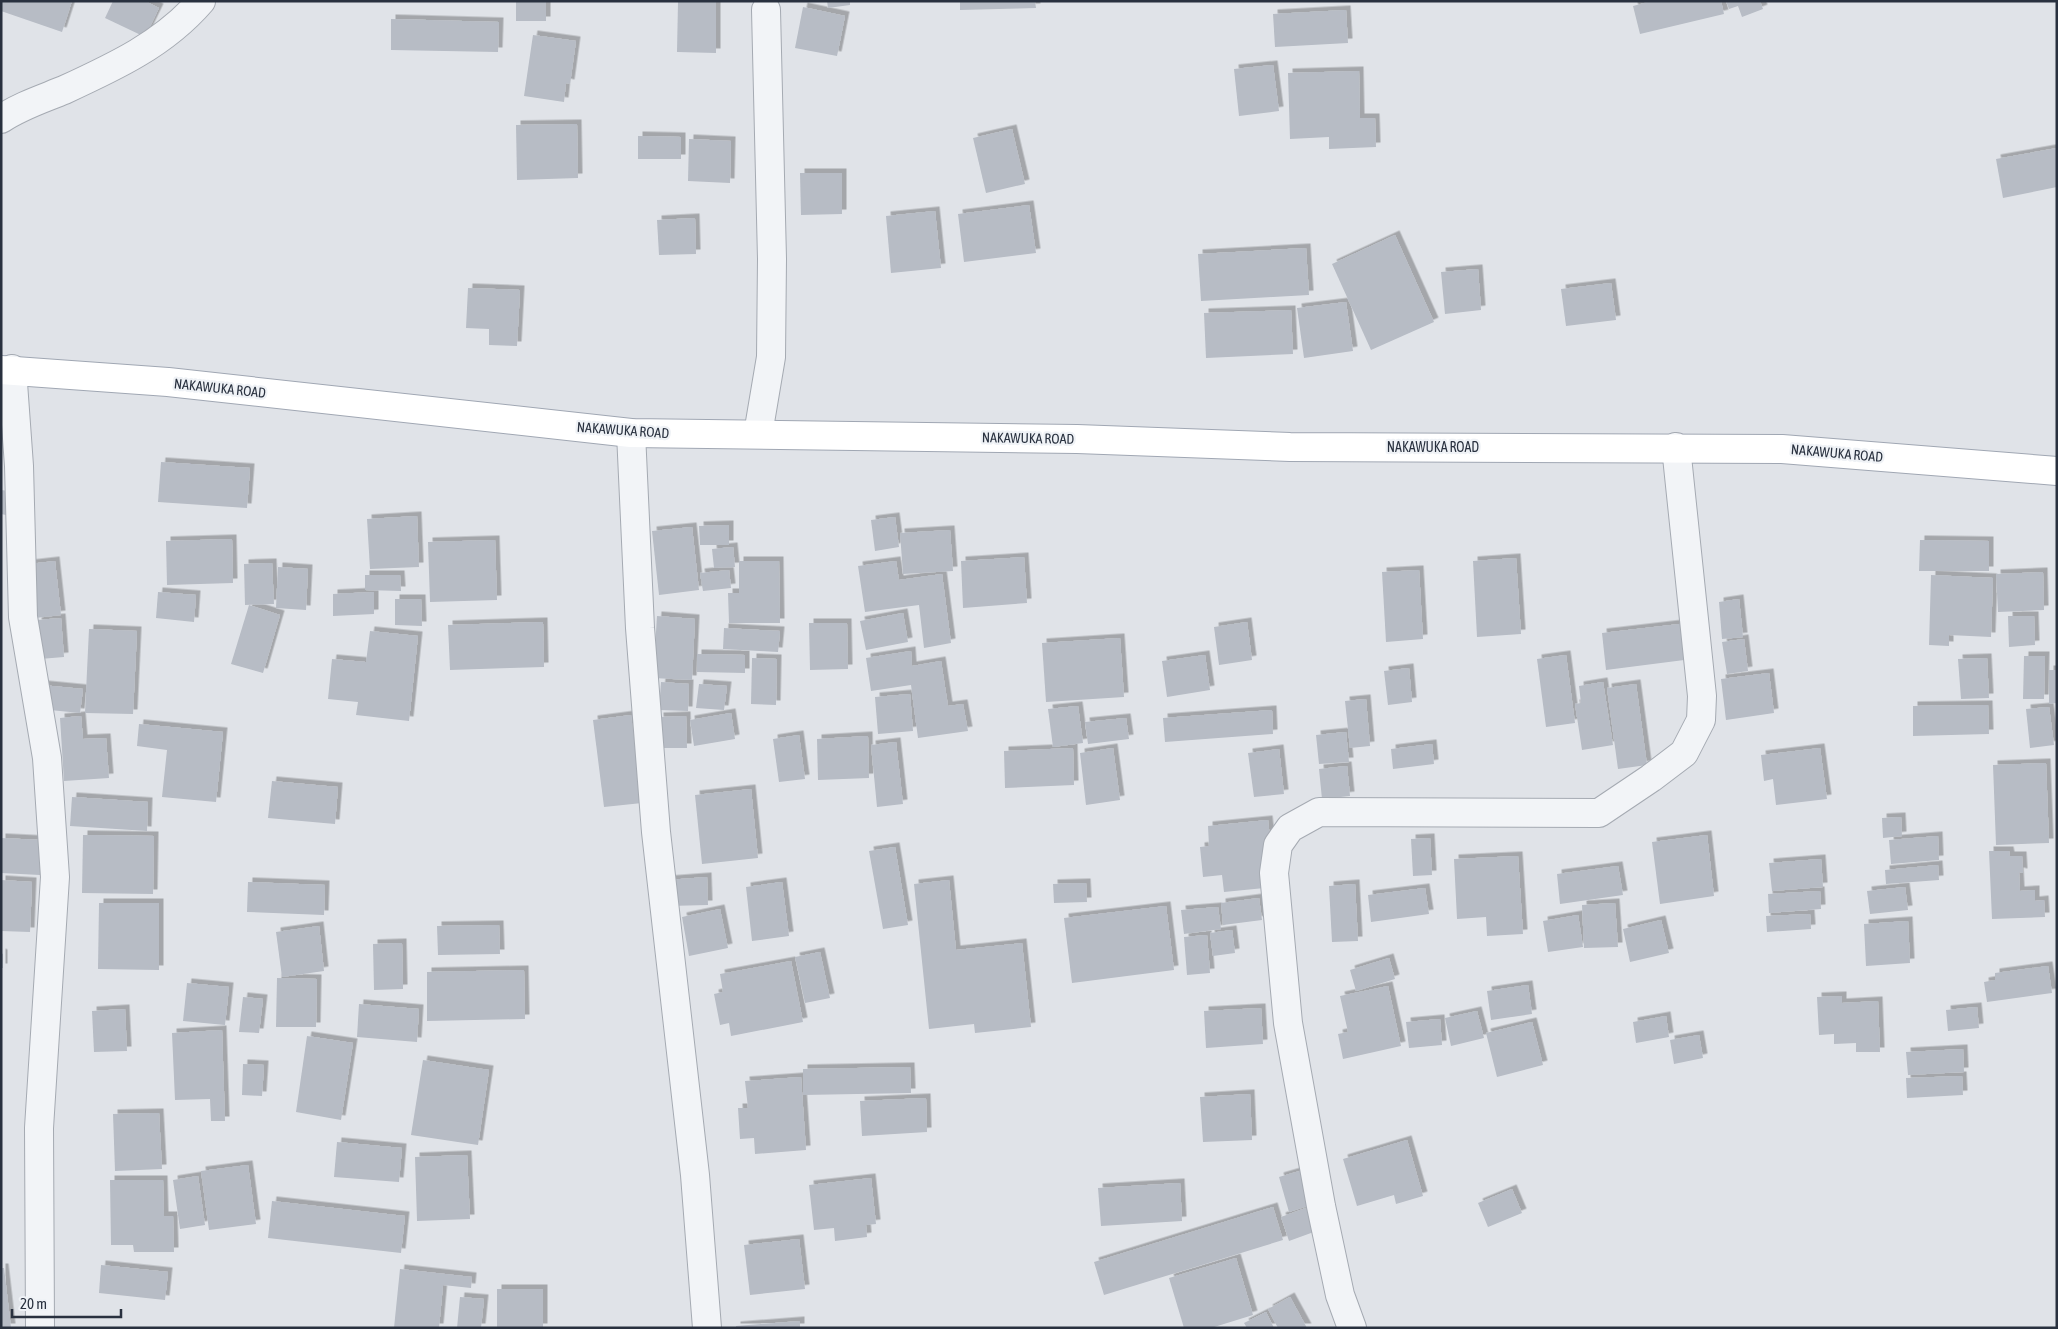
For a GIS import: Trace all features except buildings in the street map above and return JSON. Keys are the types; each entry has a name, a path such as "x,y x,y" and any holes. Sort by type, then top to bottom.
{"main road":[{"name":"NAKAWUKA ROAD","path":"6,369 168,382 631,433 1067,438 1290,447 1676,447 1782,449 2057,471"}],"street":[{"path":"1,119 14,110 64,90 139,54 184,22 201,1"},
{"path":"758,434 771,357 772,259 766,10"},
{"path":"6,369 20,466 22,617 47,758 56,877 39,1128 40,1328"},
{"path":"631,433 640,628 656,832 695,1175 707,1328"},
{"path":"1352,1328 1340,1295 1325,1224 1288,1024 1274,873 1278,845 1290,828 1319,812 1599,813 1684,753 1701,720 1702,696 1676,447"}]}
